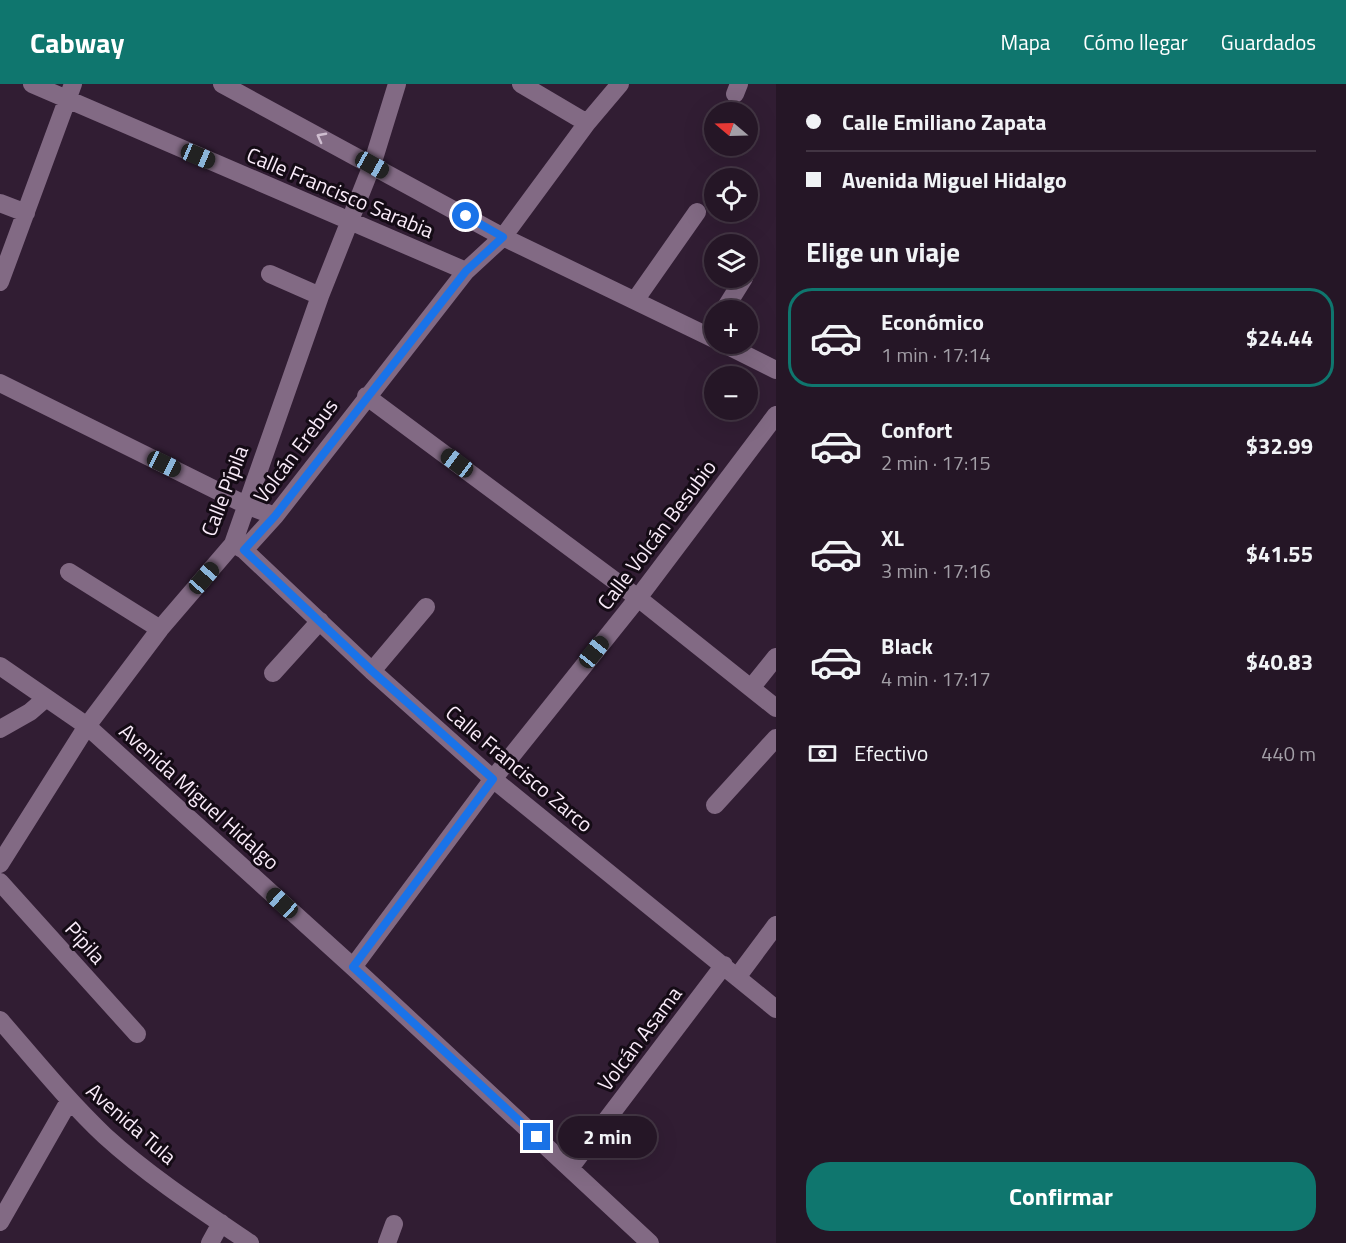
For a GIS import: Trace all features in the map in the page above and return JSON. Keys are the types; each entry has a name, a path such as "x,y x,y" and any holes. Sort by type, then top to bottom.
{"street":[{"name":"Calle Francisco Sarabia","path":"32,84 70,92 351,223 466,271"},
{"path":"222,84 503,237 704,333"},
{"name":"Calle Pípila","path":"0,864 87,726 160,629 239,547 246,505 320,296 351,223 372,165 397,84"},
{"path":"521,84 587,123"},
{"name":"Volcán Erebus","path":"239,547 275,516 366,396 466,271 503,237 587,123 620,84"},
{"path":"0,282 70,92"},
{"path":"0,203 26,213"},
{"path":"636,299 697,212"},
{"path":"270,274 320,296"},
{"path":"745,354 776,370"},
{"path":"0,383 246,505 275,516"},
{"path":"366,396 638,598 776,708"},
{"name":"Calle Volcán Besubio","path":"353,967 493,779 638,598 776,415"},
{"name":"Calle Francisco Zarco","path":"239,547 372,671 493,779 776,1009"},
{"path":"69,572 160,629"},
{"path":"372,671 426,607"},
{"path":"273,673 320,621"},
{"path":"751,688 776,657"},
{"name":"Avenida Miguel Hidalgo","path":"0,666 87,726 353,967 650,1243"},
{"path":"0,729 30,712 45,699"},
{"path":"715,805 776,738"},
{"name":"Pípila","path":"0,882 137,1034"},
{"name":"Volcán Asama","path":"570,1168 731,971 776,926"},
{"name":"Avenida Tula","path":"0,1020 69,1101 106,1137 250,1243"},
{"path":"0,1222 69,1101"},
{"path":"210,1243 221,1223"},
{"path":"387,1243 394,1224"}],"route":[{"path":"466,216 503,237 466,271 366,396 275,516 244,550 372,671 493,779 353,967 537,1137"}]}
